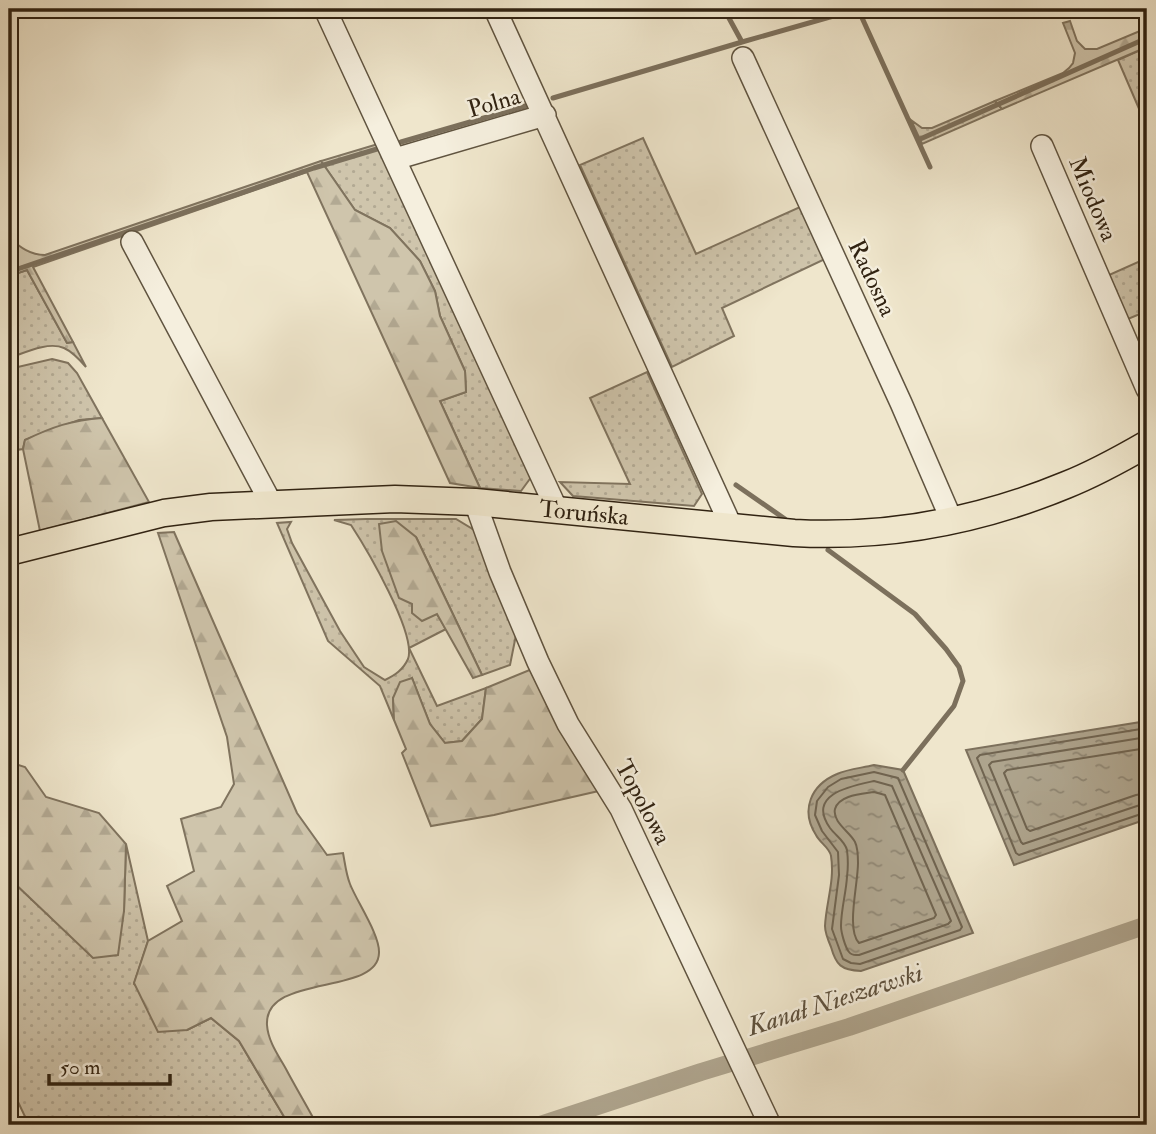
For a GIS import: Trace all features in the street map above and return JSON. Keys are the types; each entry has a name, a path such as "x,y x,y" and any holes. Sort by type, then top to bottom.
{"main road":[{"name":"Toruńska","path":"9,552 164,513 211,507 394,499 475,502 794,533 892,531 952,521 1016,504 1067,485 1147,444"}],"street":[{"path":"325,9 557,510"},
{"path":"495,9 545,116"},
{"name":"Radosna","path":"743,58 952,521"},
{"name":"Polna","path":"395,159 545,116 732,527"},
{"name":"Miodowa","path":"1042,146 1147,389"},
{"path":"132,242 272,505"},
{"name":"Topolowa","path":"475,502 499,572 538,662 568,724 621,810 770,1125"}],"green space":[{"path":"1070,21 1077,41 1085,49 1097,49 1147,28 1147,47 1002,109 995,101 1063,73 1073,63 1075,53 1063,23"},
{"path":"1147,47 1147,117 1143,118 1118,60"},
{"path":"995,101 1002,109 922,144 911,120 922,128 932,128"},
{"path":"643,138 696,254 800,207 825,259 722,308 734,336 672,367 580,165"},
{"path":"378,144 532,476 521,491 480,488 440,401 466,392 465,371 440,316 435,291 420,261 390,228 355,210 321,161"},
{"path":"321,161 355,210 390,228 420,261 435,291 440,316 465,371 466,392 440,401 480,488 450,483 307,172 33,267 73,342 67,343 27,270 9,276 9,238 30,252 45,255"},
{"path":"1147,258 1147,311 1128,319 1109,275"},
{"path":"27,270 67,343 73,342 86,367 70,352 58,346 36,348 9,358 9,276"},
{"path":"52,359 68,363 77,373 102,418 79,420 25,440 23,449 9,451 9,369"},
{"path":"647,372 702,494 694,506 573,496 560,482 630,484 590,398"},
{"path":"102,418 149,502 40,531 23,449 25,440 62,425"},
{"path":"456,519 479,533 516,635 510,665 482,675 416,537 437,614 446,629 409,648 437,706 486,688 482,719 462,741 445,743 430,724 412,678 393,698 394,720 380,686 328,641 277,523 291,522 287,529 292,543 340,631 364,667 385,680 398,672 408,659 409,647 405,631 389,591 351,525 334,520"},
{"path":"396,521 416,537 482,675 473,678 437,614 422,621 412,613 412,604 399,598 382,551 379,524"},
{"path":"174,532 297,813 327,855 343,853 350,884 378,946 379,953 374,966 361,975 301,991 283,998 271,1009 267,1025 271,1042 317,1125 289,1125 239,1041 211,1018 187,1030 158,1032 134,983 148,941 182,921 167,886 194,871 181,819 221,807 234,784 227,737 158,533"},
{"path":"532,669 603,790 494,815 431,826 402,753 406,749 394,720 393,698 400,682 412,678 430,724 445,743 462,741 482,719 486,688"},
{"path":"9,762 25,767 46,797 99,813 126,844 124,911 118,955 93,958 9,878"},
{"path":"126,844 148,941 134,984 187,1030 211,1018 239,1041 289,1125 29,1125 9,1083 9,878 93,957 124,911"}],"water":[{"path":"1147,721 1147,819 1014,865 966,750"},
{"path":"874,765 903,770 973,933 861,971 840,965 827,936 825,926 832,874 831,856 811,826 809,808 815,792 828,779 846,771"}],"waterway":[{"path":"724,9 742,42 858,9"},
{"path":"858,9 930,167"},
{"path":"918,140 1147,38"},
{"path":"553,98 742,42"},
{"path":"401,142 532,104"},
{"path":"9,272 377,149"},
{"path":"736,485 785,519"},
{"path":"828,550 915,614 959,667 963,681 954,706 903,770"},
{"name":"Kanał Nieszawski","path":"540,1125 849,1027 1147,925"}]}
